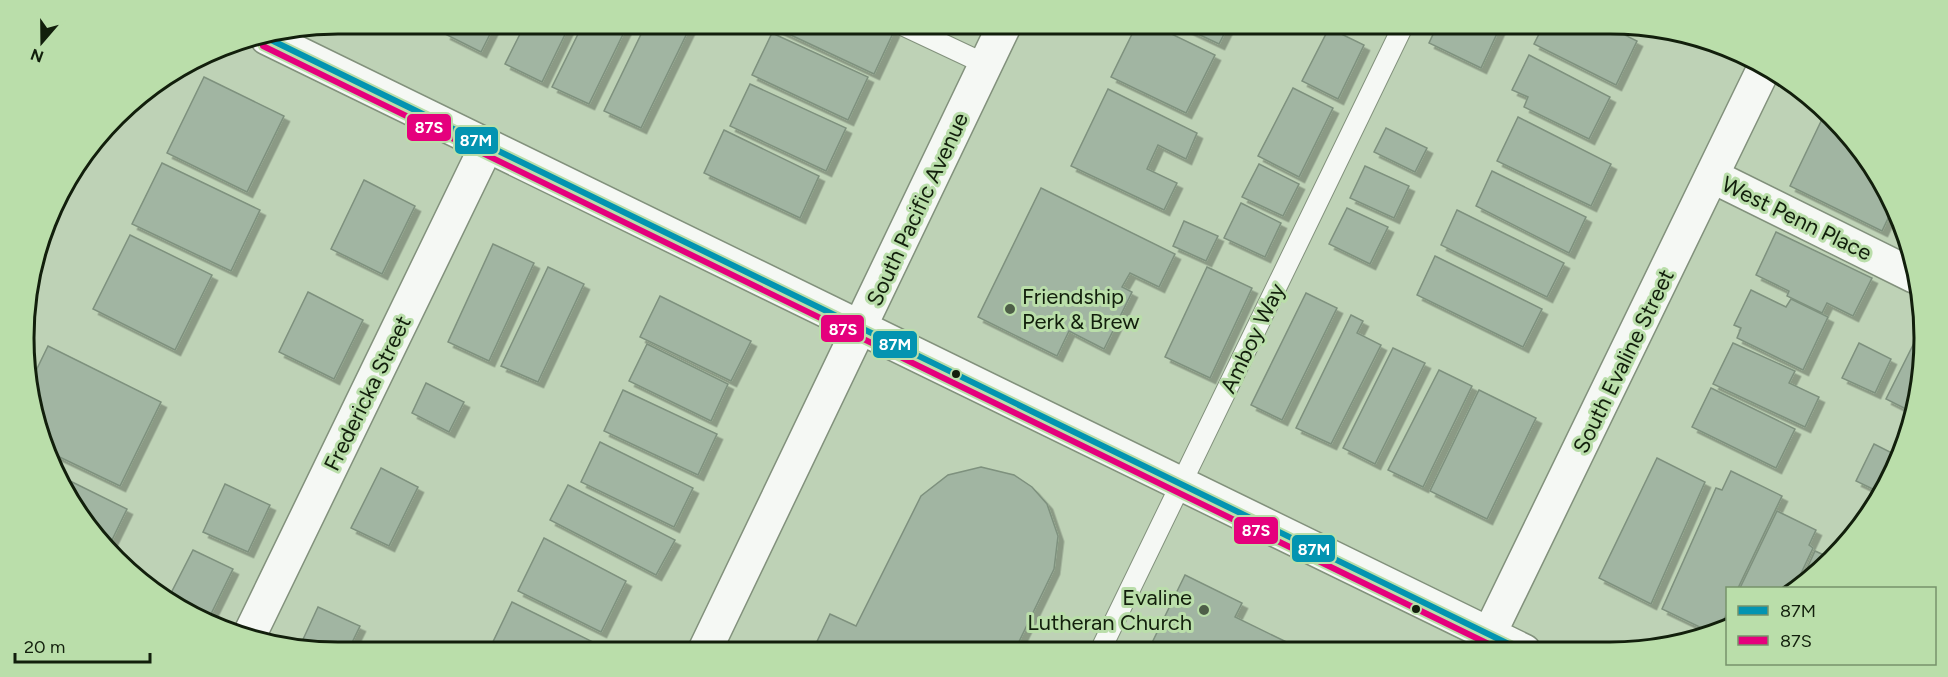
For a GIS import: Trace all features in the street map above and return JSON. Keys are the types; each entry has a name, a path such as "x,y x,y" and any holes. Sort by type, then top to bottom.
{"street":[{"name":"South Pacific Avenue","path":"709,642 1000,34"},
{"path":"274,41 486,147 1181,484 1485,642"},
{"name":"South Evaline Street","path":"1485,642 1761,74"},
{"name":"Fredericka Street","path":"252,630 486,147"},
{"name":"West Penn Place","path":"1712,176 1906,272"}],"lane":[{"path":"921,34 985,64"},
{"name":"Amboy Way","path":"1104,642 1399,34"}],"building":[{"path":"445,34 490,34 481,52"},
{"path":"520,34 565,34 542,82 505,64"},
{"path":"578,34 623,34 589,104 552,87"},
{"path":"641,34 687,34 641,128 604,111"},
{"path":"772,34 774,34 868,77 848,120 752,75"},
{"path":"789,34 893,34 874,74"},
{"path":"1132,34 1172,34 1215,55 1186,113 1111,77"},
{"path":"1198,34 1224,34 1219,44"},
{"path":"1326,34 1341,34 1364,45 1338,99 1302,81"},
{"path":"1433,34 1497,34 1481,68 1429,43"},
{"path":"1539,34 1625,35 1637,41 1616,85 1534,44"},
{"path":"1529,55 1610,97 1589,139 1524,107 1528,97 1512,90"},
{"path":"204,77 284,116 247,192 167,153"},
{"path":"750,84 846,128 826,171 730,126"},
{"path":"1293,88 1333,108 1299,177 1258,156"},
{"path":"1108,89 1197,133 1186,159 1158,145 1147,169 1177,183 1164,210 1071,166"},
{"path":"1518,117 1611,164 1591,206 1497,161"},
{"path":"1821,121 1851,153 1873,187 1888,218 1882,231 1790,186"},
{"path":"1386,128 1427,148 1415,172 1374,152"},
{"path":"724,130 819,176 800,218 704,173"},
{"path":"162,163 260,210 231,271 132,224"},
{"path":"1259,164 1299,184 1283,216 1242,197"},
{"path":"1365,166 1409,186 1394,218 1350,198"},
{"path":"1492,171 1586,217 1569,253 1476,206"},
{"path":"364,180 415,206 382,274 331,249"},
{"path":"1041,188 1175,254 1159,287 1130,273 1122,287 1132,292 1104,349 1069,331 1057,356 978,317"},
{"path":"1241,203 1281,223 1265,257 1224,238"},
{"path":"1347,208 1388,227 1370,264 1329,244"},
{"path":"1457,210 1564,263 1547,297 1441,245"},
{"path":"1184,221 1218,236 1206,261 1173,246"},
{"path":"1776,232 1872,278 1853,316 1827,303 1822,313 1787,296 1789,291 1756,275"},
{"path":"130,235 212,275 175,350 93,309"},
{"path":"493,244 534,263 489,361 448,342"},
{"path":"1435,256 1542,309 1523,347 1417,295"},
{"path":"548,267 584,284 538,382 501,366"},
{"path":"1207,267 1252,288 1210,378 1165,357"},
{"path":"1751,290 1786,307 1791,299 1828,317 1803,370 1737,338 1741,328 1734,325"},
{"path":"308,292 363,320 334,379 279,352"},
{"path":"1306,293 1337,308 1282,420 1251,405"},
{"path":"660,296 751,341 731,381 640,337"},
{"path":"1351,315 1363,321 1357,333 1381,345 1331,444 1296,428"},
{"path":"1733,343 1795,371 1789,383 1819,397 1805,427 1713,384"},
{"path":"1859,343 1891,359 1875,393 1842,378"},
{"path":"647,344 728,384 711,421 629,381"},
{"path":"1914,344 1905,409 1886,399"},
{"path":"48,346 161,402 120,486 59,457 40,398 36,370"},
{"path":"1393,348 1425,363 1375,464 1343,448"},
{"path":"1439,370 1472,386 1423,487 1388,470"},
{"path":"426,383 464,402 449,432 412,413"},
{"path":"1711,388 1795,429 1776,468 1692,427"},
{"path":"623,390 717,434 698,475 604,431"},
{"path":"1479,390 1536,418 1487,519 1430,491"},
{"path":"600,442 693,488 674,527 581,482"},
{"path":"1874,444 1891,452 1873,489 1856,481"},
{"path":"1657,458 1705,482 1651,604 1599,578"},
{"path":"981,467 1014,475 1032,487 1047,504 1058,536 1054,569 1019,642 817,642 830,614 856,626 921,496 948,475"},
{"path":"381,468 418,487 389,546 351,528"},
{"path":"1731,471 1782,496 1738,587 1726,587 1726,615 1724,620 1701,628 1662,609 1716,488 1722,490"},
{"path":"70,481 127,509 112,541 97,524"},
{"path":"225,484 270,505 248,552 203,532"},
{"path":"568,485 675,540 656,575 550,520"},
{"path":"1777,511 1816,530 1809,545 1813,548 1800,576 1795,580 1784,587 1740,587"},
{"path":"544,538 626,581 601,632 518,591"},
{"path":"193,550 233,569 211,614 172,592"},
{"path":"1815,551 1823,554 1810,567 1806,570"},
{"name":"Evaline Lutheran Church","path":"1185,575 1242,603 1235,617 1286,642 1152,642"},
{"path":"512,602 593,642 493,642"},
{"path":"318,607 360,626 352,642 303,640"}],"transit line":[{"name":"87M","path":"274,41 1505,642"},
{"name":"87S","path":"263,46 1485,642"}],"place":[{"name":"Friendship Perk & Brew","path":"1010,309"},
{"name":"Evaline Lutheran Church","path":"1204,610"}]}
